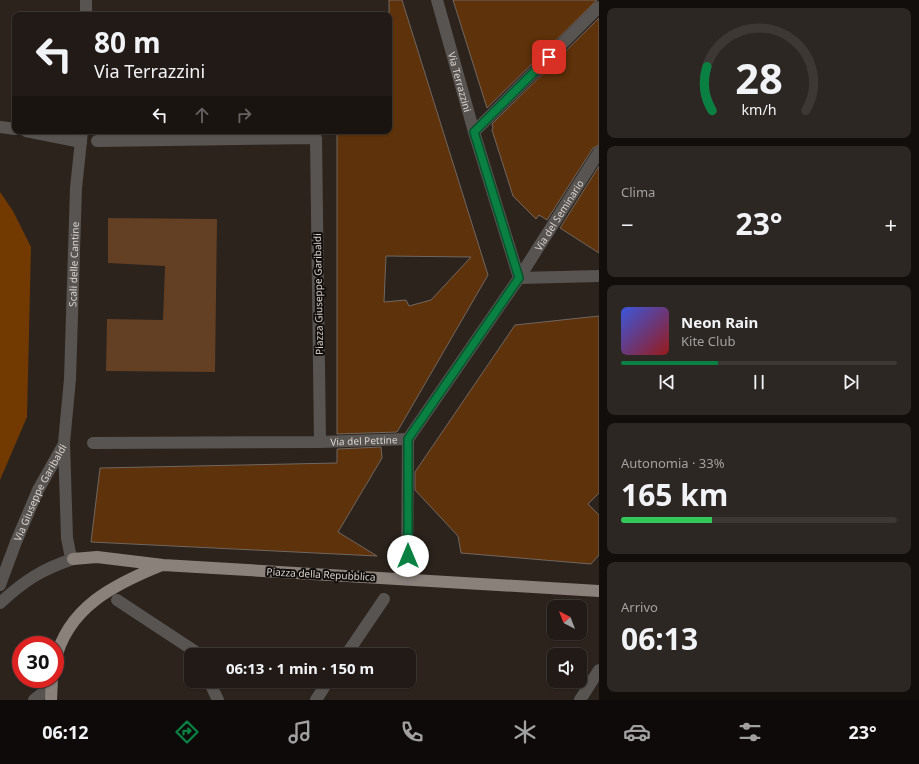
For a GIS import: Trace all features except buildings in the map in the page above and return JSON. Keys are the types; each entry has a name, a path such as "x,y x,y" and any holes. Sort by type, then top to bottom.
{"main road":[{"name":"Piazza della Repubblica","path":"73,559 97,557 163,565 599,591"},
{"name":"Piazza della Repubblica","path":"64,640 68,631 90,604 100,596 124,582 163,565"},
{"path":"51,688 51,700"}],"street":[{"path":"86,0 86,12"},
{"name":"Via Terrazzini","path":"437,0 474,132 519,278"},
{"path":"474,132 599,7"},
{"path":"0,127 12,129"},
{"name":"Scali delle Cantine","path":"59,134 81,136 76,188 70,379 64,443"},
{"name":"Piazza Giuseppe Garibaldi","path":"97,141 316,138 320,442"},
{"name":"Via del Seminario","path":"408,439 519,278 599,152"},
{"path":"519,278 599,276"},
{"path":"407,579 408,439"},
{"name":"Via del Pettine","path":"320,442 408,439"},
{"path":"93,443 320,442"},
{"name":"Via Giuseppe Garibaldi","path":"64,443 67,538 70,553 73,559"},
{"name":"Via Giuseppe Garibaldi","path":"0,585 38,490 64,443"},
{"name":"Piazza della Repubblica","path":"0,603 18,587 39,573 55,565 73,559"},
{"path":"351,648 384,599"},
{"path":"117,600 190,648"},
{"path":"580,700 599,670"},
{"path":"34,700 45,688"},
{"path":"212,688 218,700"},
{"path":"316,700 324,688"}],"shaded area":[{"path":"0,192 13,211 31,247 27,417 0,480"},
{"path":"108,218 217,219 215,372 106,371 107,319 163,320 165,266 108,263"}],"route":[{"path":"408,556 408,439 519,278 492,186 474,132 549,57"}]}
